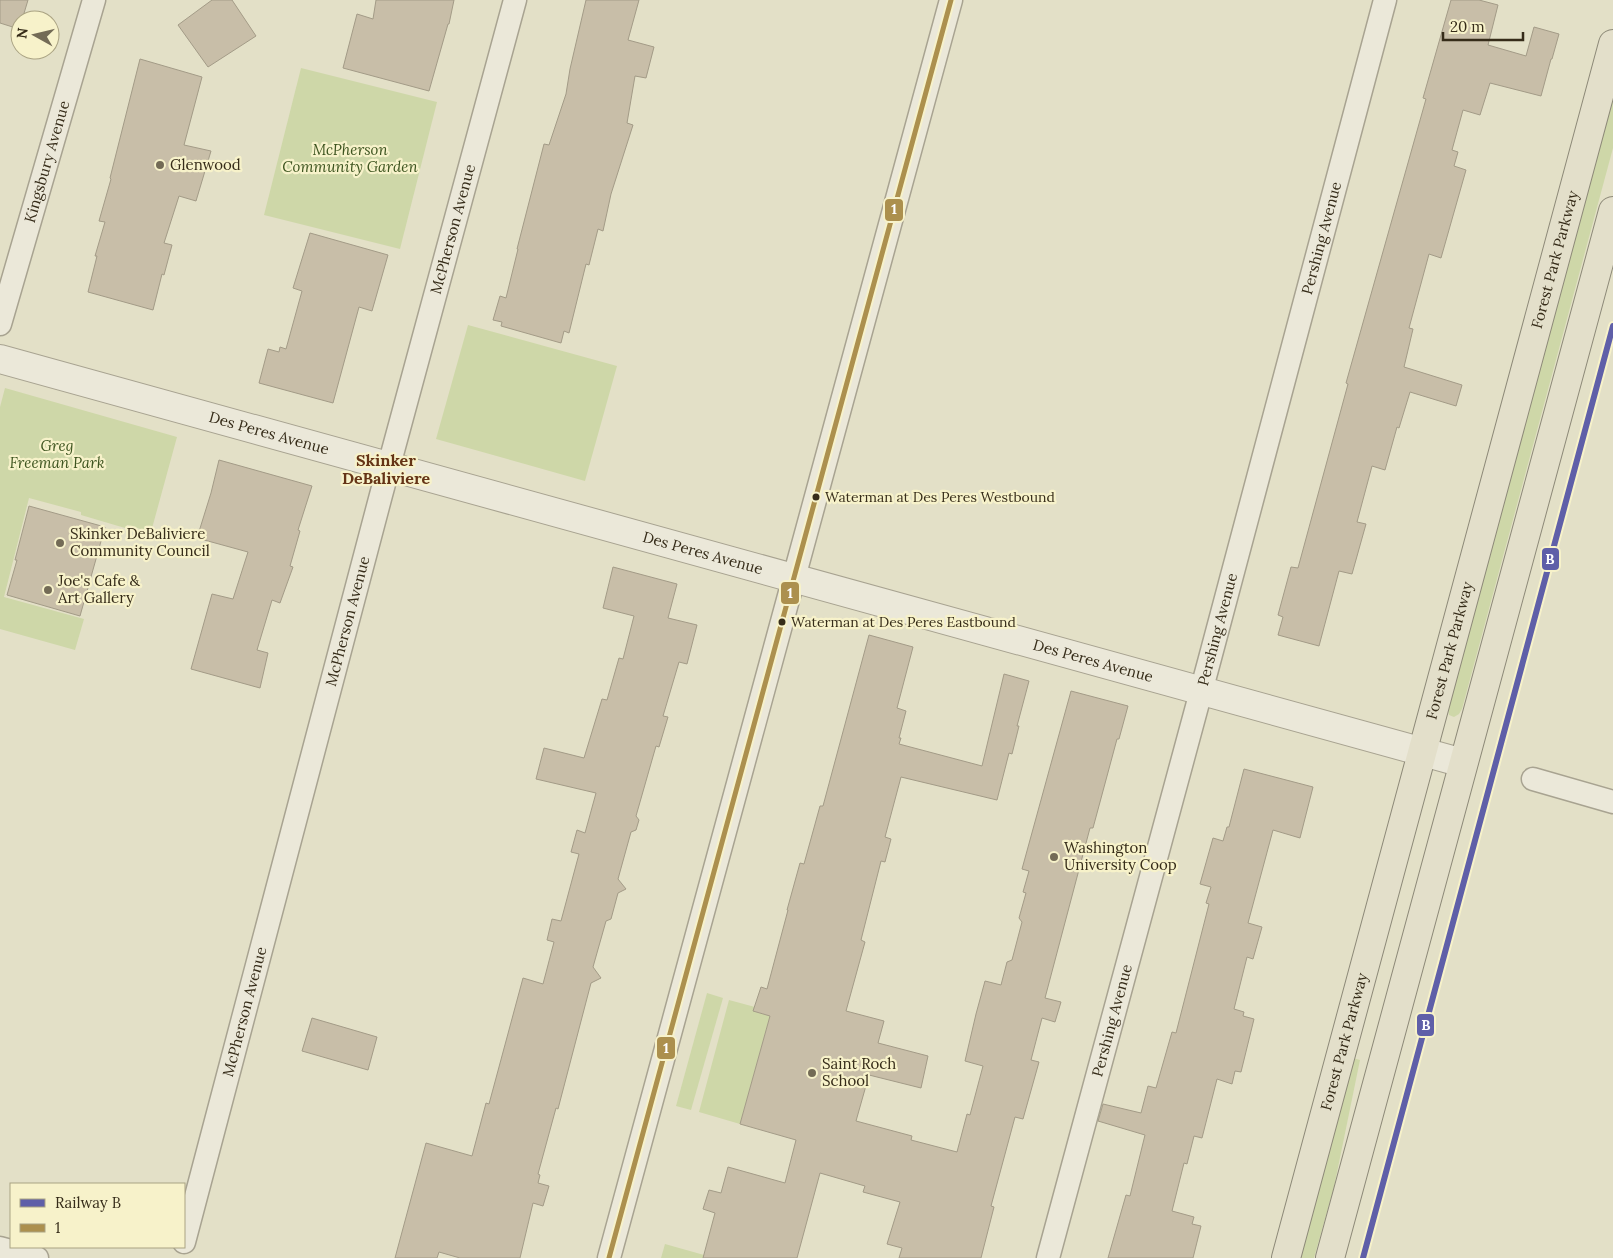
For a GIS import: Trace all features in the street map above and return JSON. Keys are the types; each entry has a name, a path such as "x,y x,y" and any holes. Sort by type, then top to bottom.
{"main road":[{"name":"Forest Park Parkway","path":"1286,1258 1613,44"},
{"path":"1330,1258 1613,211"}],"street":[{"path":"93,7 112,0"},
{"name":"McPherson Avenue","path":"185,1238 389,466 515,0"},
{"path":"609,1258 951,0"},
{"name":"Pershing Avenue","path":"1048,1258 1385,0"},
{"name":"Kingsbury Avenue","path":"0,324 93,7"},
{"name":"Des Peres Avenue","path":"0,359 1463,763"},
{"path":"1533,779 1613,802"},
{"path":"0,1248 37,1258"}],"green space":[{"name":"McPherson Community Garden","path":"301,68 437,102 400,249 264,215"},
{"path":"1613,99 1613,148 1462,709 1454,717 1449,715 1449,703"},
{"path":"468,325 617,366 585,481 436,439"},
{"name":"Greg Freeman Park","path":"5,388 177,437 151,532 127,525 125,528 81,515 81,512 29,498 4,597 84,619 75,650 0,629 0,407"},
{"path":"707,993 723,998 691,1110 676,1106"},
{"path":"729,1000 755,1007 754,1011 770,1016 740,1124 699,1112"},
{"path":"1353,1058 1360,1060 1334,1187 1314,1258 1300,1258"},
{"path":"665,1244 704,1255 703,1258 661,1258"}],"building":[{"path":"0,0 28,0 25,10 10,10 10,26 0,23"},
{"path":"212,0 232,0 256,36 208,67 178,25"},
{"path":"376,0 454,0 449,24 429,91 343,68 357,14 373,19"},
{"path":"586,0 639,0 628,40 654,47 646,78 635,76 627,123 633,125 611,194 603,231 598,229 589,265 586,264 569,333 564,331 561,343 501,326 502,322 493,320 500,296 506,298 544,144 549,145 566,94"},
{"path":"1451,0 1479,0 1498,5 1488,45 1526,56 1534,27 1559,34 1541,96 1490,83 1480,115 1463,110 1452,150 1458,152 1454,166 1466,170 1441,258 1429,254 1409,328 1413,329 1404,367 1462,385 1456,406 1410,392 1399,428 1397,427 1385,470 1372,466 1357,522 1366,524 1352,574 1339,571 1319,646 1278,635 1283,617 1278,615 1291,567 1298,568 1348,384 1346,383 1426,99 1423,98"},
{"path":"140,59 202,77 184,145 211,151 196,201 179,196 164,243 172,245 153,310 88,292 97,256 95,256 105,222 99,221"},
{"path":"310,233 388,255 372,311 359,307 333,403 259,383 268,349 279,352 280,347 286,349 302,291 293,288"},
{"path":"219,460 312,486 298,530 300,531 290,566 293,567 280,603 272,600 257,650 268,653 260,688 191,669 212,594 233,599 248,552 197,538"},
{"path":"29,506 105,527 80,616 7,595"},
{"path":"613,567 677,584 668,618 697,625 687,664 679,662 663,716 668,717 659,747 656,746 636,816 639,820 636,830 631,832 618,879 626,889 618,893 611,919 606,921 593,967 601,978 591,983 558,1109 556,1108 538,1174 540,1175 538,1183 549,1186 543,1206 533,1203 520,1258 460,1258 439,1252 437,1258 395,1258 426,1143 472,1156 486,1103 489,1104 523,978 543,984 554,942 547,940 552,919 561,921 579,854 571,852 577,830 585,833 596,793 536,779 544,748 584,758 602,699 607,700 619,658 623,659 634,616 603,608"},
{"path":"869,635 913,647 897,708 906,711 899,744 982,766 1004,674 1029,681 1012,754 1009,753 997,800 901,777 885,837 891,839 885,862 881,861 861,940 865,942 846,1011 884,1021 878,1043 928,1056 921,1088 869,1075 856,1121 912,1136 911,1140 957,1152 967,1114 970,1115 983,1066 965,1061 976,1014 985,981 1001,985 1007,962 1012,960 1022,922 1019,918 1026,893 1023,892 1029,871 1022,869 1071,691 1128,706 1093,828 1090,828 1045,998 1061,1002 1055,1022 1042,1018 1031,1060 1039,1062 1023,1119 1015,1117 991,1206 994,1207 981,1258 899,1258 902,1248 887,1244 900,1202 863,1192 865,1186 820,1173 797,1258 703,1258 715,1213 703,1209 709,1190 721,1193 728,1167 785,1183 796,1140 740,1124 770,1016 753,1011 761,987 767,989 800,863 804,864 820,806 823,806"},
{"path":"1244,769 1313,787 1300,838 1273,830 1248,923 1262,927 1253,959 1247,957 1234,1009 1244,1012 1243,1016 1254,1019 1241,1072 1235,1071 1232,1084 1217,1079 1202,1138 1194,1136 1187,1164 1184,1163 1172,1211 1194,1217 1192,1224 1201,1226 1193,1258 1108,1258 1126,1195 1130,1196 1145,1135 1098,1121 1103,1104 1141,1113 1148,1086 1156,1088 1172,1032 1176,1033 1209,904 1206,903 1211,887 1200,884 1213,838 1223,841 1227,827 1229,827"},
{"path":"312,1018 377,1037 368,1070 302,1051"}],"rail line":[{"name":"B","path":"1363,1258 1613,326"}],"transit line":[{"name":"1","path":"609,1258 951,0"}],"place":[{"name":"Glenwood","path":"160,165"},
{"name":"Waterman at Des Peres Westbound","path":"816,497"},
{"name":"Skinker DeBaliviere Community Council","path":"60,543"},
{"name":"Joe's Cafe & Art Gallery","path":"48,590"},
{"name":"Waterman at Des Peres Eastbound","path":"782,622"},
{"name":"Washington University Coop","path":"1054,857"},
{"name":"Saint Roch School","path":"812,1073"}],"district":[{"name":"Skinker DeBaliviere","path":"386,469"}]}
